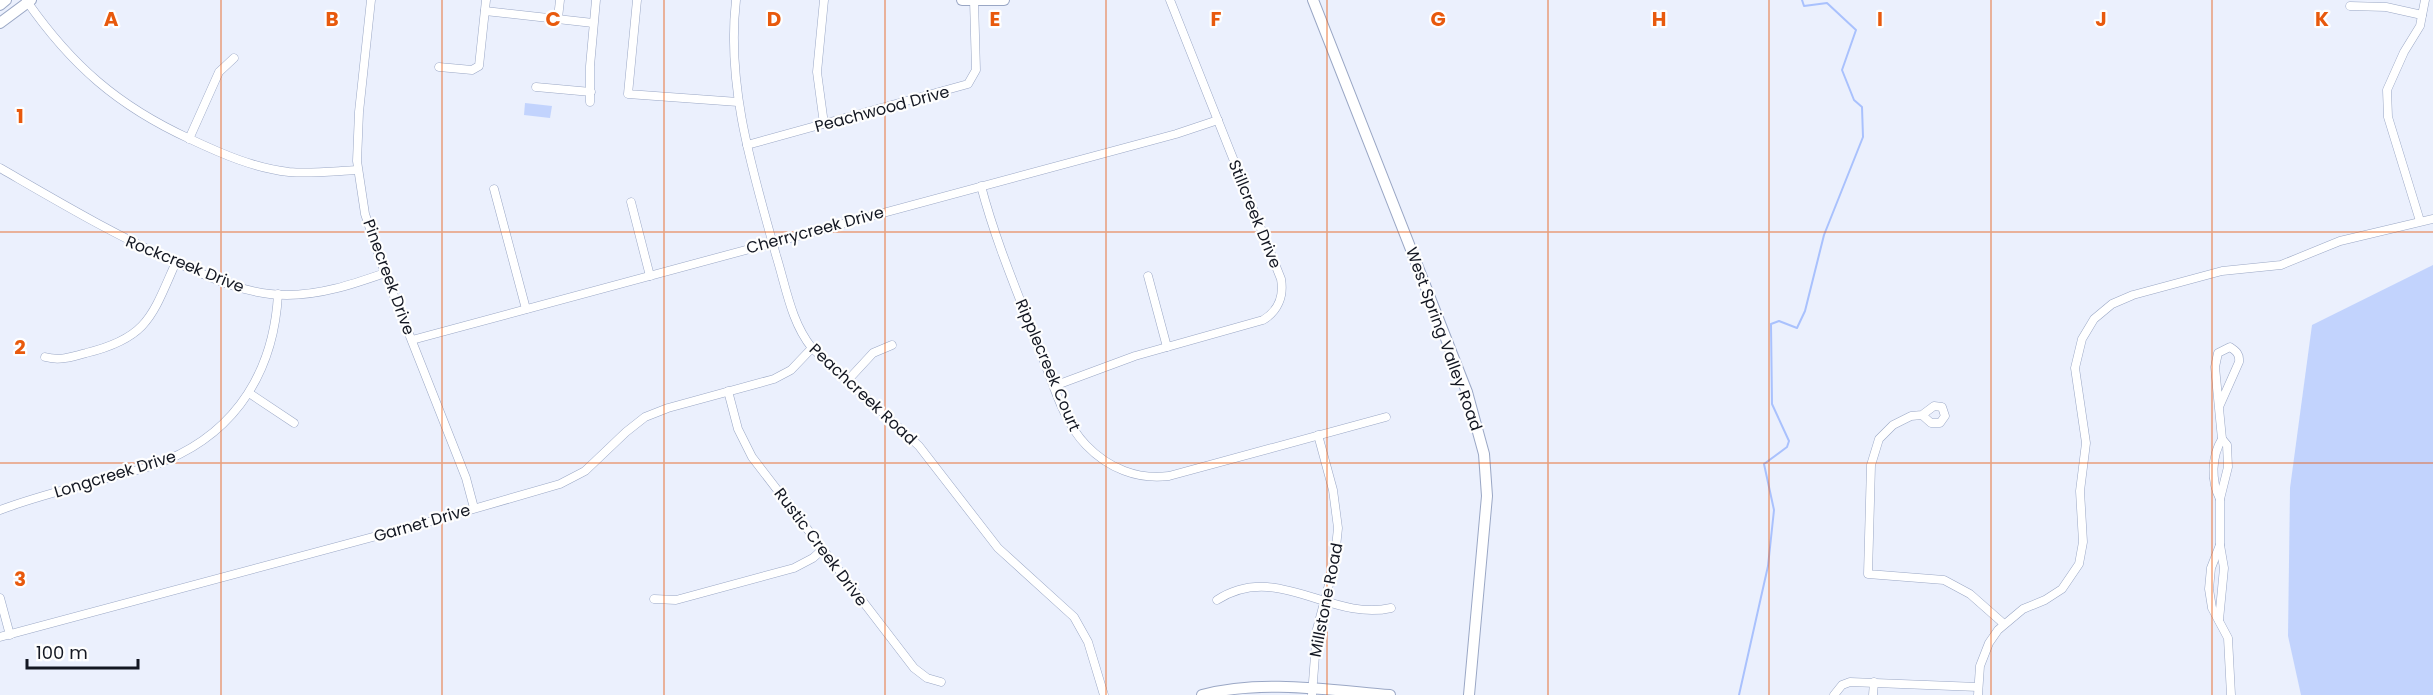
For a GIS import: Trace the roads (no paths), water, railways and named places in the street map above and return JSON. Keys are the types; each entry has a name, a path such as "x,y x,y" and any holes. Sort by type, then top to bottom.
{"street":[{"path":"0,5 6,0"},
{"name":"Pinecreek Drive","path":"371,0 358,121 357,170 366,214 385,273 466,478 474,508"},
{"path":"439,67 472,70 479,66 486,0"},
{"path":"558,18 560,0"},
{"path":"590,102 590,66 596,0"},
{"path":"637,0 628,94 738,102"},
{"name":"Peachcreek Road","path":"736,0 733,30 738,102 772,242 795,320 812,348 919,446 1005,555 1074,617 1088,642 1104,695"},
{"path":"824,0 817,72 824,124"},
{"path":"962,0 1004,0"},
{"name":"Peachwood Drive","path":"747,145 968,84 976,70 974,0"},
{"name":"Stillcreek Drive","path":"1054,386 1123,359 1263,320 1273,313 1280,300 1281,279 1170,0"},
{"name":"West Spring Valley Road","path":"1313,0 1467,392 1480,434 1486,474 1486,520 1469,695"},
{"path":"2420,221 2388,117 2387,90 2404,52 2420,26 2425,0"},
{"path":"0,23 28,1 55,39 87,74 126,105 152,121 238,160 269,169 305,173 357,170"},
{"path":"2350,6 2386,7 2422,15"},
{"path":"485,11 594,23"},
{"path":"189,139 219,72 234,58"},
{"path":"536,87 591,92"},
{"name":"Cherrycreek Drive","path":"412,340 1176,134 1218,120"},
{"name":"Rockcreek Drive","path":"0,168 122,238 240,288 278,294 323,292 385,273"},
{"name":"Ripplecreek Court","path":"981,186 996,238 1067,418 1087,446 1109,464 1133,475 1168,476 1386,417"},
{"path":"494,189 526,309"},
{"path":"631,202 650,276"},
{"path":"1834,695 1838,688 1846,683 1874,682 1978,691 1984,654 2004,624 2023,609 2045,600 2062,589 2079,564 2083,542 2080,491 2086,443 2084,417 2076,378 2076,358 2087,329 2106,308 2133,295 2222,271 2281,265 2340,241 2433,219"},
{"path":"45,357 58,359 114,346 134,334 154,311 176,262"},
{"path":"1148,276 1167,347"},
{"name":"Longcreek Drive","path":"0,510 150,466 180,454 218,428 249,393 270,348 277,316 278,294"},
{"path":"848,380 873,353 892,345"},
{"path":"2219,407 2240,357 2236,350 2230,347 2218,353 2215,359 2219,407 2222,439 2214,461 2215,489 2220,499"},
{"name":"Garnet Drive","path":"0,637 567,481 585,471 645,417 668,408 782,375 798,364 812,348"},
{"name":"Rustic Creek Drive","path":"728,391 738,429 748,451 914,668 927,678 941,682"},
{"path":"249,393 294,423"},
{"path":"1922,415 1911,416 1893,424 1879,439 1871,465 1868,574 1944,579 1970,594 2004,624"},
{"name":"Millstone Road","path":"1312,692 1315,647 1335,566 1338,528 1333,490 1318,435"},
{"path":"2219,620 2224,568 2220,545 2220,499 2228,467 2227,445 2222,439"},
{"path":"2220,545 2211,568 2209,589 2212,608 2228,638 2231,695"},
{"path":"654,599 676,600 794,568 813,558 823,549"},
{"path":"1217,600 1234,591 1259,586 1275,587 1366,610 1391,608"},
{"path":"0,598 10,634"},
{"path":"1873,695 1874,682"},
{"path":"1202,695 1245,687 1390,695"}],"waterway":[{"path":"1739,695 1768,566 1774,510 1764,464 1787,447 1789,441 1772,404 1771,324 1779,321 1797,328 1805,311 1824,235 1863,137 1862,107 1854,100 1842,70 1856,30 1827,3 1804,6 1802,0"}]}
